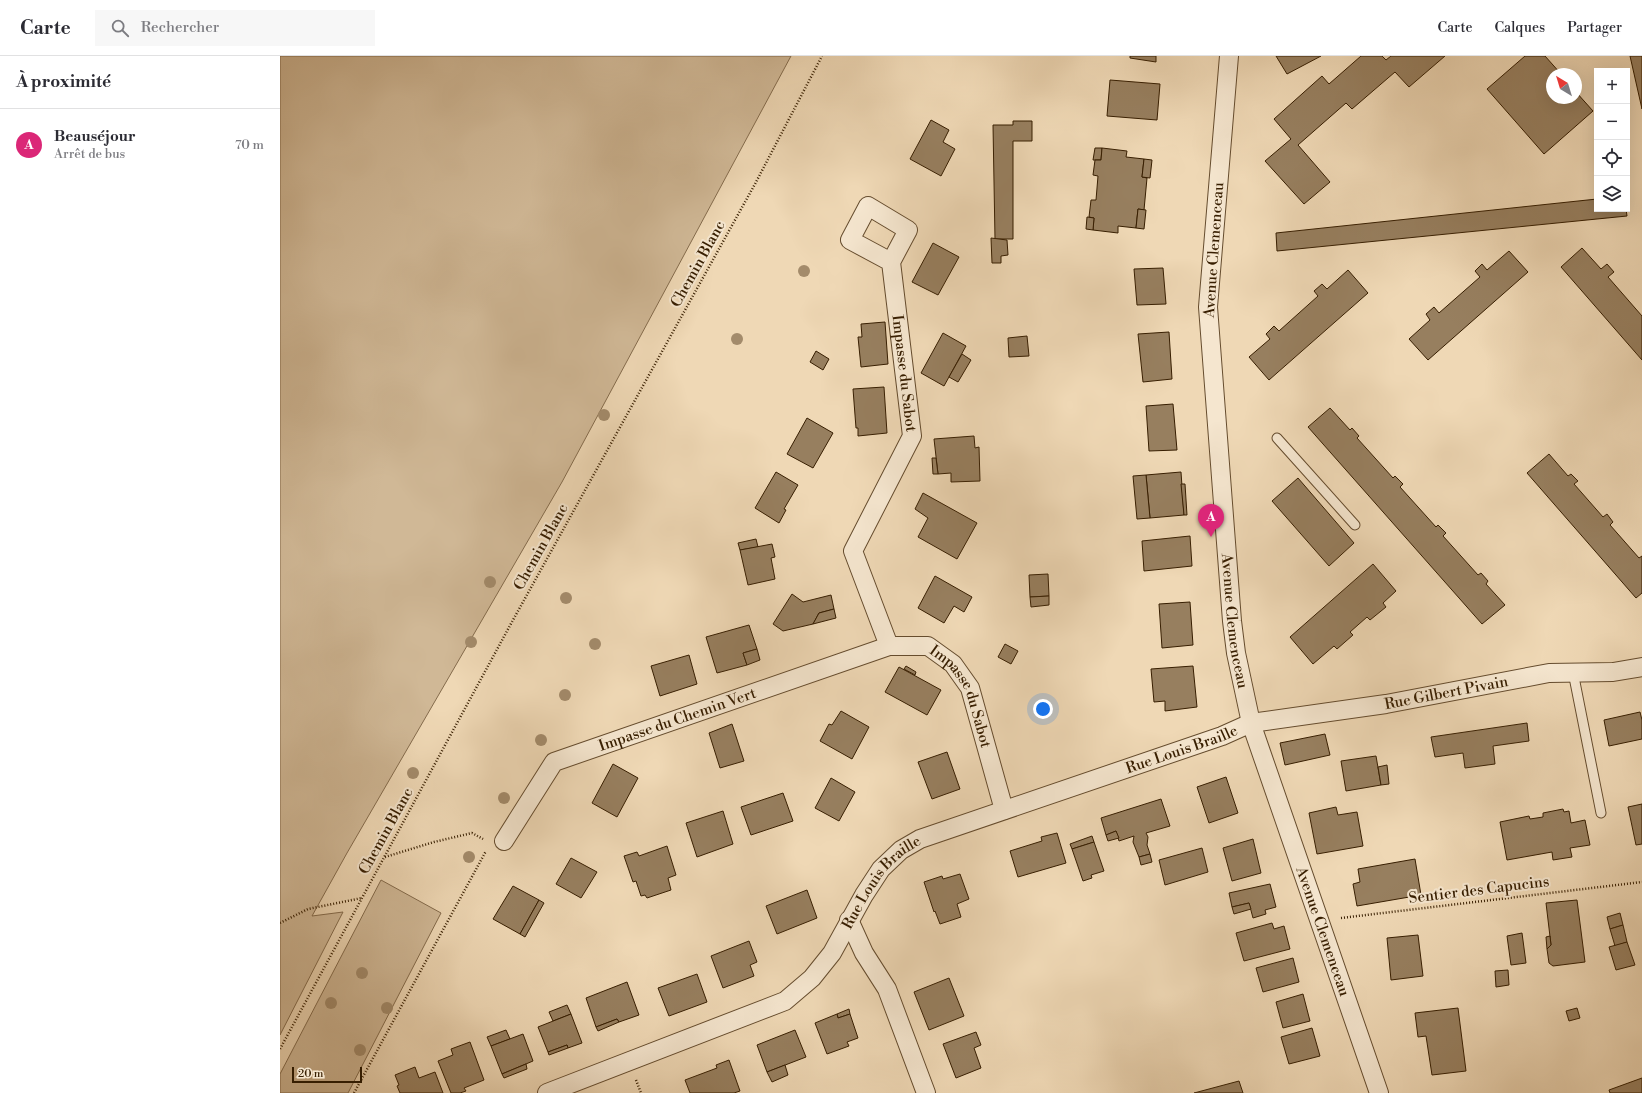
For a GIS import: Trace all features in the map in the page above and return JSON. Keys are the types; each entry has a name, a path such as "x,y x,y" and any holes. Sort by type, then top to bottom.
{"street":[{"name":"Avenue Clemenceau","path":"1228,56 1208,307 1232,621 1236,653 1251,723 1378,1093"},
{"name":"Impasse du Sabot","path":"892,262 912,436 853,551 889,646 928,646 953,664 970,688 1004,810"},
{"name":"Impasse du Chemin Vert","path":"499,843 554,762 889,646"},
{"name":"Rue Gilbert Pivain","path":"1251,723 1386,704 1549,674 1573,672 1613,672 1642,667"},
{"name":"Rue Louis Braille","path":"547,1093 785,1001 812,978 832,953 849,920 881,869 901,850 920,839 1222,736 1251,723"},
{"path":"849,920 864,953 887,989 926,1093"}],"lane":[{"path":"1277,438 1355,526"},
{"path":"1573,672 1601,813"}],"path":[{"name":"Chemin Blanc","path":"280,1049 513,620 755,184 822,56"},
{"path":"384,857 434,842 472,833 499,843"},
{"path":"354,1093 488,847 499,843"},
{"name":"Sentier des Capucins","path":"1319,921 1642,882"},
{"path":"280,923 308,909 362,898"}],"shaded area":[{"path":"280,56 791,56 562,482 312,916 343,912 280,1035"},
{"path":"381,880 441,913 348,1093 280,1093 280,1074"}],"building":[{"path":"1130,56 1156,56 1156,62 1130,58"},
{"path":"1276,56 1321,56 1287,74"},
{"path":"1361,56 1382,56 1386,60 1391,56 1445,56 1409,87 1395,72 1352,109 1346,103 1298,145 1330,182 1304,204 1265,161 1291,139 1274,119 1322,76 1329,84"},
{"path":"1525,56 1545,56 1556,68 1546,68 1546,104 1582,104 1582,99 1593,111 1544,154 1487,89"},
{"path":"1630,56 1642,56 1642,109"},
{"path":"1110,80 1160,84 1157,120 1107,116"},
{"path":"931,120 949,130 943,142 955,149 941,176 910,159"},
{"path":"1013,121 1032,121 1032,141 1013,141 1013,239 995,239 993,125 1013,125"},
{"path":"1095,148 1102,148 1101,160 1093,160"},
{"path":"1102,148 1127,151 1126,157 1144,159 1142,177 1147,178 1144,210 1138,209 1136,228 1118,226 1118,233 1093,230 1094,218 1089,217 1091,200 1096,200 1098,176 1093,175 1095,160 1101,160"},
{"path":"1144,159 1152,160 1150,178 1142,177"},
{"path":"1594,199 1594,212 1626,212 1627,216 1277,251 1276,233"},
{"path":"1138,209 1146,210 1144,229 1136,228"},
{"path":"1087,217 1094,218 1093,230 1086,229"},
{"path":"991,238 1007,240 1008,255 1001,256 1001,263 992,263"},
{"path":"933,243 959,257 938,295 912,282"},
{"path":"1582,248 1601,269 1607,264 1614,272 1608,277 1642,316 1642,360 1561,267"},
{"path":"1509,251 1528,272 1428,360 1409,339 1430,320 1426,314 1434,307 1439,313 1480,277 1475,271 1482,264 1487,270"},
{"path":"1163,268 1166,304 1137,305 1134,269"},
{"path":"1348,270 1368,293 1269,380 1249,357 1270,339 1266,334 1274,326 1279,331 1318,296 1314,291 1322,284 1327,289"},
{"path":"885,322 888,364 861,367 858,337 862,337 861,324"},
{"path":"1169,332 1172,379 1143,382 1138,334"},
{"path":"943,333 966,346 944,386 921,373"},
{"path":"1027,336 1029,356 1009,357 1008,338"},
{"path":"816,351 829,359 823,370 810,362"},
{"path":"962,354 971,360 958,382 949,377"},
{"path":"884,387 887,433 858,436 853,389"},
{"path":"1173,404 1177,450 1149,451 1146,406"},
{"path":"1330,408 1350,430 1352,428 1359,436 1357,438 1393,478 1395,476 1403,484 1400,487 1436,527 1438,525 1446,533 1443,536 1478,575 1481,573 1488,581 1486,584 1505,605 1482,624 1308,427"},
{"path":"807,418 833,433 813,468 787,454"},
{"path":"974,436 975,448 979,447 980,481 951,482 951,473 938,474 934,439"},
{"path":"1549,454 1568,476 1571,474 1578,481 1574,484 1603,517 1607,514 1613,522 1610,525 1639,558 1642,556 1642,593 1636,598 1527,473"},
{"path":"932,458 936,458 938,474 933,474"},
{"path":"776,472 798,485 784,509 786,510 779,523 755,508"},
{"path":"1181,472 1184,515 1150,518 1146,475"},
{"path":"1146,475 1150,518 1137,519 1133,476"},
{"path":"1298,478 1354,543 1329,566 1272,501"},
{"path":"1181,484 1185,484 1187,515 1184,515"},
{"path":"923,493 977,523 957,559 918,537 928,518 915,509"},
{"path":"1190,536 1192,566 1144,571 1142,541"},
{"path":"756,539 758,547 740,550 738,543"},
{"path":"772,544 775,557 771,558 775,579 748,585 740,550"},
{"path":"1373,564 1396,591 1383,603 1386,607 1370,620 1367,617 1350,632 1353,635 1337,649 1334,646 1313,664 1290,637"},
{"path":"1048,574 1049,596 1030,597 1029,575"},
{"path":"935,576 972,597 964,612 954,606 944,623 918,608"},
{"path":"792,594 803,602 831,595 834,609 819,613 813,624 783,631 773,624"},
{"path":"1049,596 1049,605 1031,607 1030,597"},
{"path":"1190,602 1193,645 1162,648 1159,604"},
{"path":"834,609 836,618 813,624 819,613"},
{"path":"749,625 757,649 743,653 747,665 717,673 706,637"},
{"path":"1005,644 1018,651 1011,664 998,657"},
{"path":"757,649 760,660 747,665 743,653"},
{"path":"689,655 697,684 660,696 651,666"},
{"path":"906,666 916,672 915,675 904,669"},
{"path":"1193,666 1197,707 1165,711 1165,701 1154,702 1151,669"},
{"path":"899,667 941,690 927,715 885,692"},
{"path":"841,711 869,727 852,759 820,741 829,724 832,725"},
{"path":"1640,712 1642,720 1642,739 1609,746 1604,720"},
{"path":"1527,723 1529,741 1493,746 1495,764 1465,768 1463,753 1435,757 1431,737"},
{"path":"732,724 744,761 720,768 709,733"},
{"path":"1325,734 1330,755 1285,765 1280,743"},
{"path":"947,752 960,789 932,799 918,762"},
{"path":"1376,756 1381,785 1346,791 1341,761"},
{"path":"613,764 638,778 617,817 592,803"},
{"path":"1387,765 1389,784 1381,785 1378,767"},
{"path":"1226,777 1238,813 1209,823 1197,787"},
{"path":"831,778 855,792 839,821 815,808"},
{"path":"783,793 793,821 751,835 741,807"},
{"path":"1161,799 1170,826 1146,833 1148,837 1147,845 1150,854 1139,857 1133,842 1134,836 1119,841 1116,831 1106,835 1101,818"},
{"path":"1642,804 1642,844 1636,845 1628,807"},
{"path":"1336,807 1338,815 1357,812 1363,846 1317,854 1309,813"},
{"path":"1563,809 1564,812 1569,811 1571,823 1585,820 1590,845 1570,848 1572,857 1553,860 1552,852 1507,860 1500,822 1529,816 1530,819 1543,817 1543,813"},
{"path":"723,811 733,844 697,857 686,823"},
{"path":"1116,831 1119,838 1108,841 1106,835"},
{"path":"1057,833 1066,863 1018,877 1010,851 1042,841 1041,837"},
{"path":"1092,836 1094,842 1072,849 1070,844"},
{"path":"1253,839 1261,873 1232,881 1223,848"},
{"path":"1094,842 1104,871 1091,875 1092,878 1083,881 1072,849"},
{"path":"667,846 676,875 668,878 671,890 647,898 645,895 641,896 636,881 633,882 624,856 637,852 639,856"},
{"path":"1202,848 1208,872 1165,885 1159,860"},
{"path":"1150,854 1152,862 1141,865 1139,857"},
{"path":"571,858 597,872 581,898 556,884"},
{"path":"1415,859 1421,895 1357,906 1353,884 1360,882 1358,869"},
{"path":"960,874 969,899 957,904 961,917 940,924 935,911 934,912 924,882 942,876 943,879"},
{"path":"1270,884 1276,907 1265,910 1266,914 1253,918 1249,903 1232,907 1229,893"},
{"path":"513,886 539,900 520,934 493,919"},
{"path":"807,890 817,918 777,934 766,906"},
{"path":"539,900 544,903 525,937 520,934"},
{"path":"1577,900 1585,962 1553,966 1549,963 1547,949 1551,945 1546,903"},
{"path":"1249,903 1251,909 1234,914 1232,907"},
{"path":"1620,913 1623,925 1610,929 1607,917"},
{"path":"1272,923 1274,929 1284,926 1290,949 1244,961 1236,933"},
{"path":"1623,925 1627,942 1615,946 1610,929"},
{"path":"1522,933 1526,963 1511,965 1507,936"},
{"path":"1418,935 1423,976 1391,980 1387,938"},
{"path":"1550,936 1551,945 1547,949 1546,937"},
{"path":"749,941 757,962 750,965 754,976 723,988 711,956"},
{"path":"1627,942 1635,965 1616,970 1609,947"},
{"path":"1293,958 1299,982 1263,992 1256,968"},
{"path":"1508,970 1509,985 1496,987 1495,971"},
{"path":"697,974 707,1002 669,1016 658,988"},
{"path":"949,978 964,1016 929,1030 914,992"},
{"path":"627,982 639,1015 619,1022 617,1019 596,1027 586,998"},
{"path":"1303,994 1310,1021 1283,1028 1276,1002"},
{"path":"567,1005 571,1014 553,1021 549,1012"},
{"path":"1458,1008 1466,1071 1432,1075 1426,1036 1418,1037 1415,1013"},
{"path":"1577,1008 1580,1018 1569,1021 1566,1011"},
{"path":"849,1009 850,1014 838,1018 837,1014"},
{"path":"571,1014 582,1043 568,1048 567,1045 548,1052 538,1027"},
{"path":"837,1014 838,1018 850,1014 858,1038 847,1042 849,1046 827,1054 815,1023"},
{"path":"617,1019 619,1022 598,1031 596,1027"},
{"path":"1312,1028 1320,1056 1289,1064 1281,1037"},
{"path":"506,1030 510,1039 491,1046 487,1037"},
{"path":"795,1030 806,1057 767,1072 757,1045"},
{"path":"976,1032 981,1045 974,1048 981,1068 956,1078 943,1044"},
{"path":"523,1034 533,1061 502,1074 491,1046"},
{"path":"470,1042 484,1080 464,1088 466,1091 451,1093 438,1061 453,1055 451,1049"},
{"path":"567,1045 568,1048 549,1055 548,1052"},
{"path":"729,1060 740,1091 734,1093 690,1093 685,1080 717,1068 716,1065"},
{"path":"526,1064 527,1069 504,1078 502,1074"},
{"path":"785,1065 788,1075 772,1082 767,1072"},
{"path":"415,1067 419,1078 435,1072 443,1093 400,1093 395,1075"},
{"path":"1642,1078 1642,1093 1610,1093 1609,1090"},
{"path":"1239,1081 1243,1093 1194,1093"}],"place":[{"name":"Beauséjour","path":"1211,537"}]}
